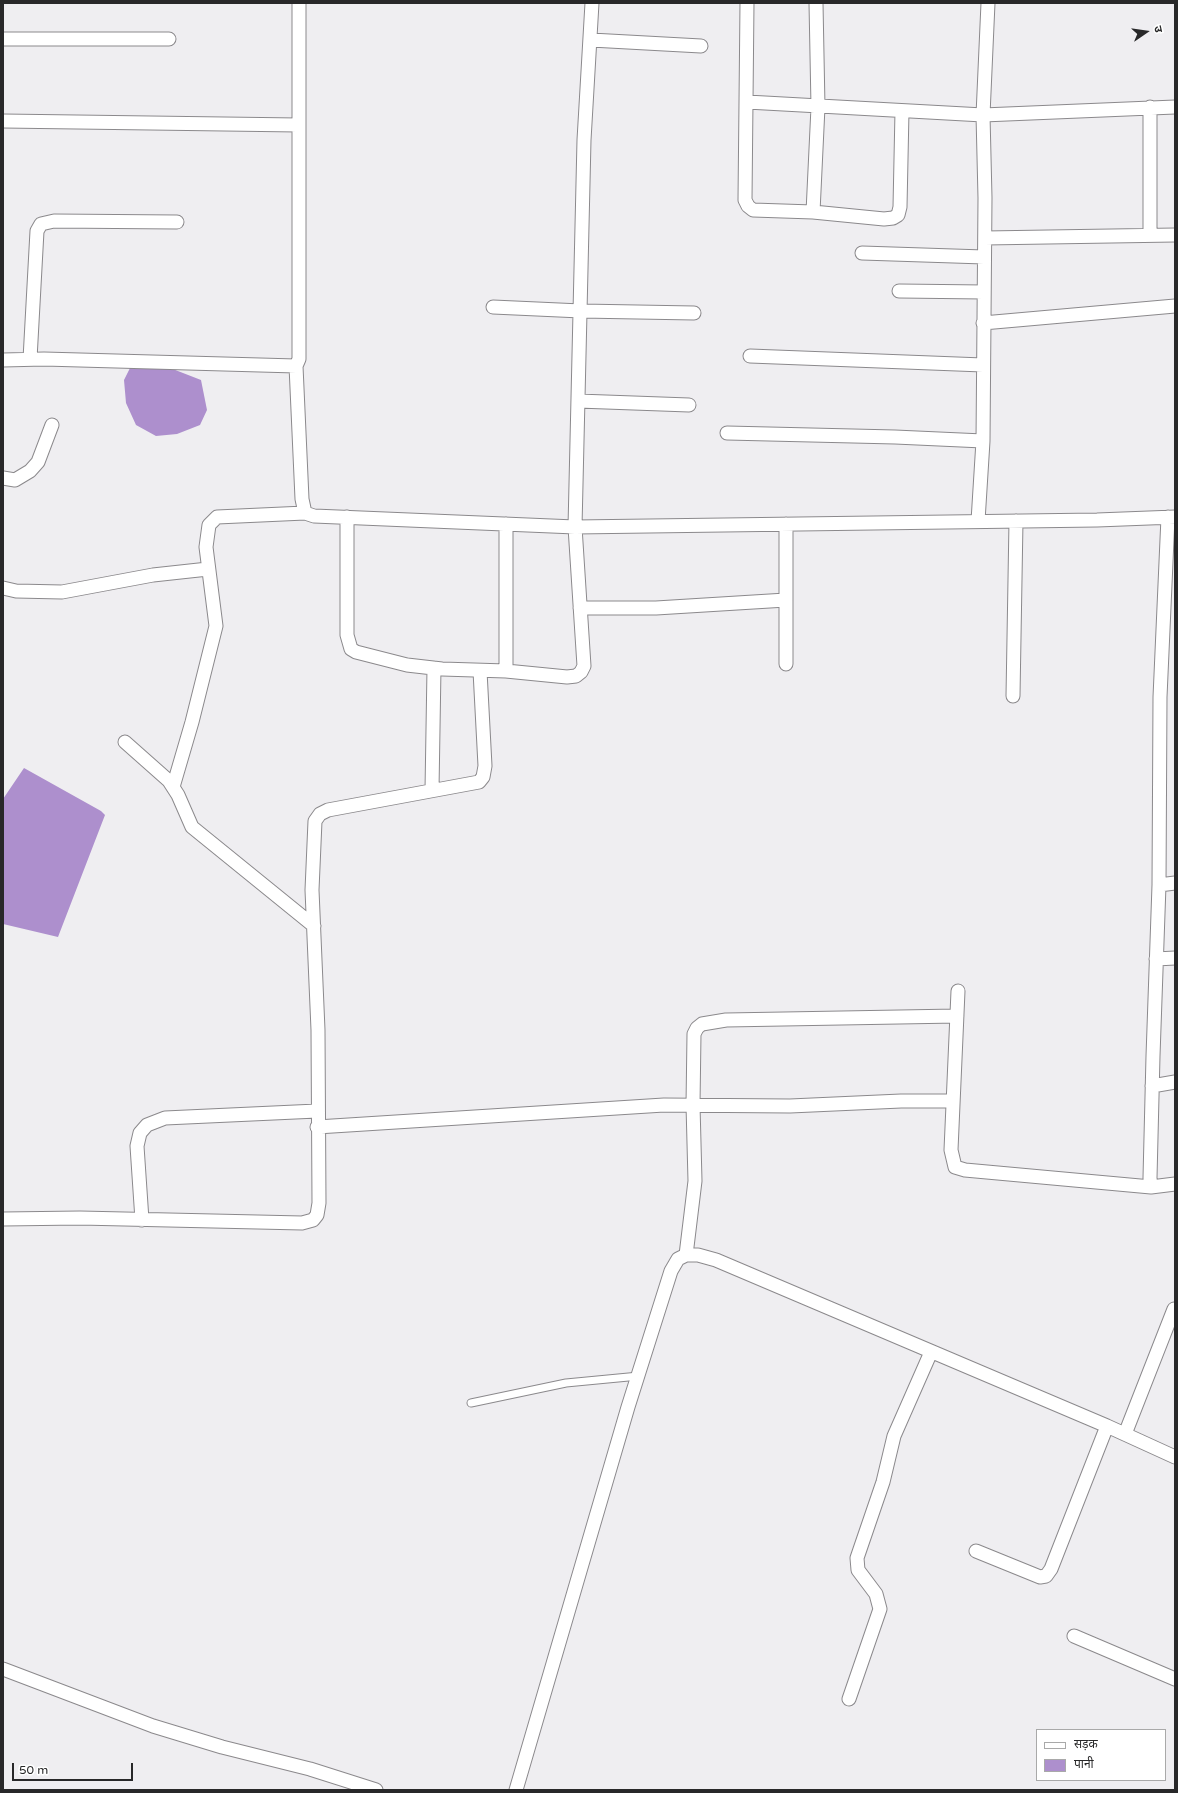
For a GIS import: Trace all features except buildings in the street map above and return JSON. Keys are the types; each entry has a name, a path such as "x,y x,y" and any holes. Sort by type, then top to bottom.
{"street":[{"path":"299,3 299,359 296,366 302,500 305,513"},
{"path":"347,517 347,635 351,648 356,652 407,665 480,671 506,671 576,676 584,666 575,527 584,140 592,3"},
{"path":"748,3 745,200 748,206 759,212 813,212 884,219 893,218 898,215 900,207 902,111"},
{"path":"813,212 818,107 816,3"},
{"path":"978,521 982,441 985,238 983,115 988,3"},
{"path":"3,39 169,39"},
{"path":"591,40 701,46"},
{"path":"747,102 983,115 1175,107"},
{"path":"1150,107 1150,236"},
{"path":"3,121 298,125"},
{"path":"30,359 37,231 41,224 54,221 177,222"},
{"path":"985,238 1175,235"},
{"path":"862,252 984,257"},
{"path":"899,290 984,292"},
{"path":"983,323 1175,306"},
{"path":"493,307 581,311 694,313"},
{"path":"750,356 983,365"},
{"path":"3,360 30,359 296,366"},
{"path":"578,401 689,405"},
{"path":"3,478 15,480 30,471 38,462 52,425"},
{"path":"727,433 895,437 982,441"},
{"path":"173,787 192,722 216,626 206,547 209,525 217,517 305,513 314,516 575,527 1097,520 1172,517 1160,697 1160,884 1152,1086 1151,1187"},
{"path":"1013,696 1016,521"},
{"path":"506,524 506,671"},
{"path":"786,524 786,664"},
{"path":"3,588 16,591 62,592 153,575 208,569"},
{"path":"580,608 656,608 786,600"},
{"path":"432,790 434,668"},
{"path":"3,1219 302,1223 313,1220 317,1214 319,1203 317,1127 318,1030 314,926 313,834 315,821 320,814 328,810 432,790 470,785 479,782 484,777 485,766 480,671"},
{"path":"125,742 156,768 173,787 192,827 314,926"},
{"path":"1160,884 1175,883"},
{"path":"1156,959 1175,958"},
{"path":"958,991 951,1150 955,1167 965,1170 1151,1187 1175,1184"},
{"path":"686,1255 695,1181 693,1105 694,1034 697,1028 702,1024 726,1020 957,1016"},
{"path":"1152,1086 1175,1082"},
{"path":"317,1127 664,1105 790,1106 901,1101 953,1101"},
{"path":"142,1220 137,1146 140,1133 147,1125 165,1118 317,1111"},
{"path":"516,1790 628,1407 671,1271 678,1259 686,1255 698,1255 716,1260 1107,1426 1175,1457"},
{"path":"1125,1434 1174,1309"},
{"path":"849,1700 880,1608 876,1594 858,1570 857,1558 883,1482 894,1436 931,1352"},
{"path":"976,1551 1040,1577 1046,1576 1051,1569 1107,1426"},
{"path":"1074,1636 1175,1679"},
{"path":"3,1669 153,1726 222,1747 310,1769 376,1790"}],"lane":[{"path":"471,1403 566,1383 639,1376"}],"water":[{"path":"131,366 165,366 201,380 207,410 200,425 177,434 156,436 136,425 126,403 124,380"},
{"path":"24,768 101,811 105,815 58,937 3,924 3,799"}]}
